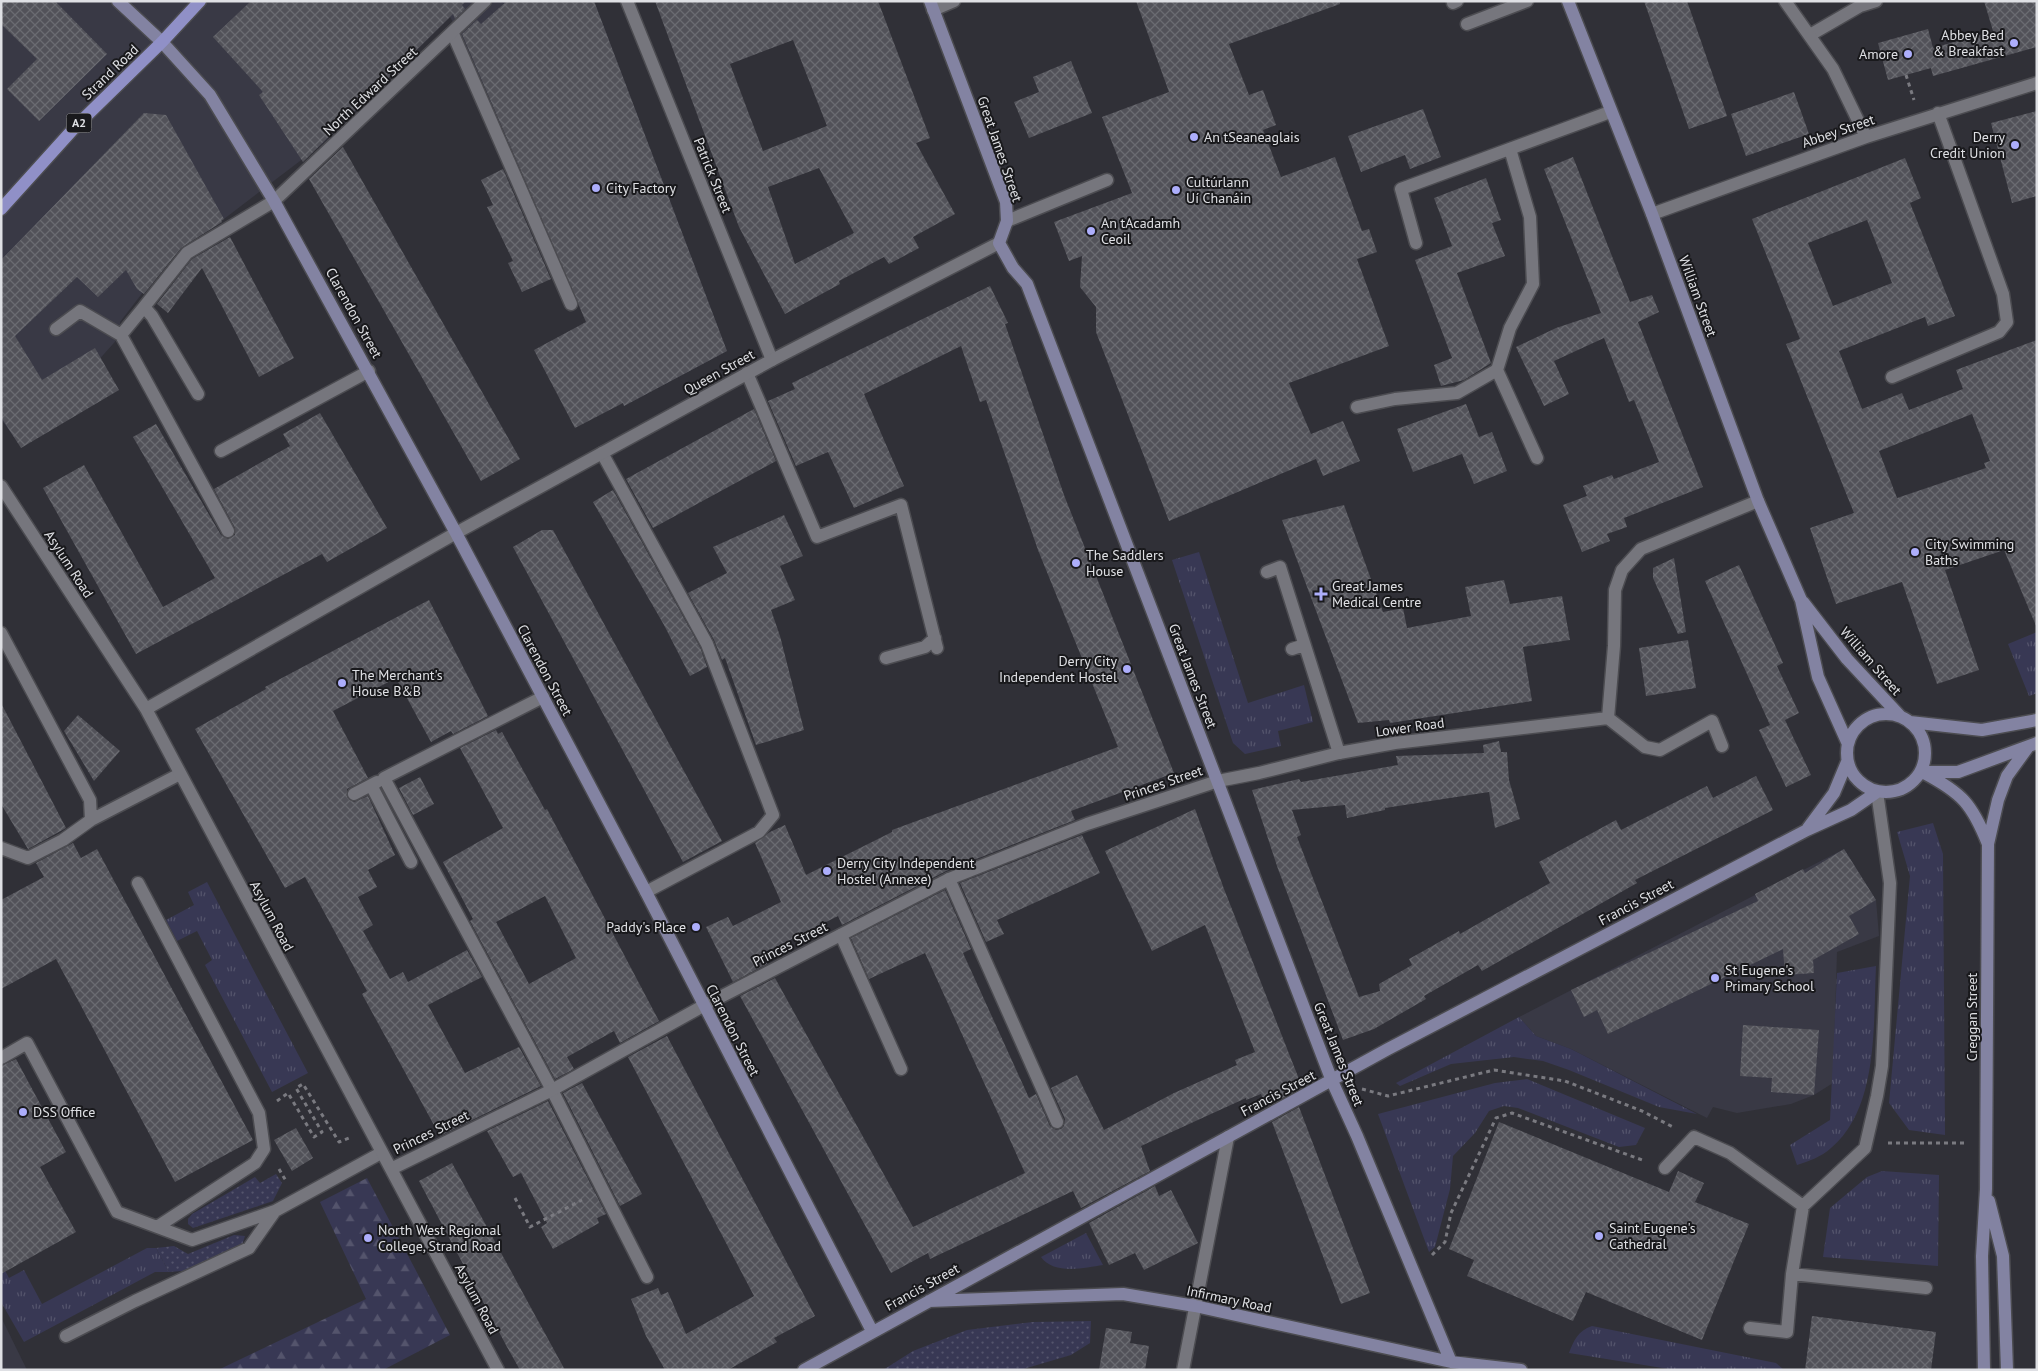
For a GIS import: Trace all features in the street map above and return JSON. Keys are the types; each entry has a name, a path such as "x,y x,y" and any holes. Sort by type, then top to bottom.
{"main road":[{"name":"Clarendon Street","path":"118,1 162,42 210,95 274,201 369,371 543,697 646,892 703,1006 872,1331"},
{"name":"Strand Road","path":"1,209 76,126 162,42 200,1"},
{"name":"William Street","path":"1568,1 1610,112 1652,214 1758,501 1801,600 1818,677 1848,744"},
{"name":"Great James Street","path":"932,6 1006,202 1007,222 999,242 1013,268 1027,284 1332,1081 1451,1362"},
{"name":"William Street","path":"1801,600 1847,658 1905,720"},
{"path":"1905,720 1923,740 1924,756 1921,772 1913,782 1902,789 1890,793 1876,792 1858,781 1847,762 1848,744 1858,725 1868,718 1879,715 1982,730 2037,720"},
{"path":"1921,772 1958,772 2032,745"},
{"name":"Creggan Street","path":"1984,1370 1982,1256 1986,1189 1988,844 1998,800 2007,776 2032,745"},
{"name":"Francis Street","path":"1807,830 1834,793 1847,762"},
{"name":"Creggan Street","path":"1921,772 1949,786 1962,797 1977,816 1988,844"},
{"name":"Francis Street","path":"804,1370 1388,1049 1807,830 1851,810 1876,792"},
{"name":"Creggan Street","path":"1986,1189 2002,1256 2008,1370"},
{"name":"Infirmary Road","path":"927,1301 1123,1294 1195,1306 1451,1362 1521,1370"}],"street":[{"name":"North Edward Street","path":"121,336 187,253 274,201 453,34 485,1"},
{"name":"Patrick Street","path":"627,1 772,360"},
{"path":"932,6 954,1"},
{"path":"1467,24 1527,1"},
{"path":"1785,1 1833,69 1866,137"},
{"path":"1810,36 1860,6 1876,1"},
{"path":"453,34 571,304"},
{"name":"Abbey Street","path":"1652,214 1866,137 2037,83"},
{"path":"1416,242 1401,189 1610,112"},
{"path":"1892,377 1999,332 2007,322 2002,294 1938,113"},
{"path":"1510,149 1530,217 1533,284 1510,328 1497,370 1537,458"},
{"path":"1007,222 1107,180"},
{"name":"Queen Street","path":"146,709 456,533 747,373 999,242"},
{"path":"144,307 152,316 198,394"},
{"path":"56,329 80,311 121,336 228,531"},
{"path":"1357,407 1394,399 1457,393 1497,370"},
{"path":"221,451 369,371"},
{"path":"747,373 786,471 817,537 901,505 936,643 886,658"},
{"path":"602,453 707,644 773,815 760,832 646,892"},
{"name":"Asylum Road","path":"1,486 146,709 498,1370"},
{"path":"1722,746 1712,721 1660,750 1645,747 1608,718 1614,646 1615,590 1622,570 1641,548 1758,501"},
{"path":"1267,572 1280,568 1298,647 1339,753"},
{"path":"1,633 90,800 91,820"},
{"path":"354,794 543,697"},
{"name":"Lower Road","path":"1218,780 1259,773 1339,753 1395,743 1608,718"},
{"path":"1,848 28,858 63,840 91,820 180,774"},
{"path":"384,778 552,1090 647,1277"},
{"name":"Princes Street","path":"390,1169 552,1090 703,1006 949,879 1087,824 1218,780"},
{"path":"371,785 411,862"},
{"path":"1750,1328 1787,1332 1792,1274 1803,1206 1865,1148 1882,1066 1890,883 1876,792"},
{"path":"949,879 1057,1122"},
{"path":"138,883 259,1113 264,1149 255,1163 157,1227"},
{"path":"841,935 901,1069"},
{"path":"1,1058 27,1043 117,1212 192,1240 275,1211 381,1153"},
{"path":"1183,1370 1228,1137"},
{"path":"1664,1168 1694,1137 1730,1153 1803,1206"},
{"path":"66,1336 134,1301 249,1248 275,1211"},
{"path":"1792,1274 1926,1288"}],"path":[{"path":"1332,1081 1388,1096 1494,1070 1532,1075 1565,1081 1642,1111 1694,1137"},
{"path":"288,1093 314,1137 322,1132 296,1088 303,1084 339,1142"},
{"path":"1415,1274 1445,1242 1451,1213 1496,1118 1512,1114 1664,1168"},
{"path":"1865,1148 1890,1143 1986,1143"},
{"path":"515,1198 530,1227 602,1189"}],"shaded area":[{"path":"1,1 594,1 727,351 624,406 463,39 450,17 321,145 224,219 181,243 120,322 121,335 21,447 1,419"},
{"name":"St Eugene's Primary School","path":"1844,849 1876,900 1879,936 1837,952 1833,1083 1814,1095 1791,1104 1737,1113 1713,1107 1707,1118 1571,1049 1536,1036 1519,1017"},
{"path":"1,1317 27,1370 1,1370"}],"green space":[{"path":"1199,552 1248,703 1304,685 1313,722 1278,731 1281,746 1245,754 1233,743 1172,560"},
{"path":"2037,632 2037,693 2029,696 2008,644"},
{"path":"1933,823 1943,854 1945,1135 1909,1130 1889,1103 1910,876 1897,832"},
{"path":"207,882 308,1073 272,1092 205,965 212,960 197,931 177,941 166,920 194,905 188,892"},
{"path":"1876,966 1870,1064 1866,1088 1858,1111 1847,1131 1831,1148 1819,1156 1797,1165 1790,1145 1830,1120 1837,973"},
{"path":"1519,1017 1536,1036 1571,1049 1697,1114 1659,1107 1543,1061 1514,1057 1451,1064 1400,1086 1396,1083"},
{"path":"1527,1079 1645,1128 1636,1145 1619,1147 1518,1108 1504,1106 1489,1111 1475,1133 1453,1156 1450,1189 1435,1247 1429,1252 1378,1114 1495,1083"},
{"path":"1882,1171 1939,1175 1938,1266 1823,1257 1830,1208 1867,1177"},
{"path":"276,1174 282,1183 273,1201 193,1228 188,1224 188,1219 192,1214 255,1177 260,1183"},
{"name":"North West Regional College, Strand Road","path":"367,1178 450,1335 383,1370 218,1370 366,1299 320,1202"},
{"path":"1086,1233 1103,1265 1078,1269 1061,1268 1047,1263 1041,1257"},
{"path":"234,1235 245,1236 241,1248 195,1270 169,1272 156,1248 174,1246 188,1254"},
{"path":"147,1248 156,1248 169,1272 155,1272 24,1342 1,1302 1,1263 9,1278 24,1270 42,1304"},
{"path":"1091,1321 1090,1343 1071,1355 1020,1370 883,1370 913,1351 967,1330 1033,1322"},
{"path":"1592,1326 1776,1363 1784,1370 1675,1370 1569,1353 1577,1336 1583,1330"}],"building":[{"path":"1,1 55,1 107,54 39,121 7,89 37,59 1,24"},
{"path":"251,1 466,1 462,5 465,9 455,19 453,14 303,162 259,95 263,92 213,37"},
{"name":"City Factory","path":"507,1 594,1 727,351 624,406 623,403 575,428 534,350 586,322 462,34 477,20 481,24"},
{"path":"655,1 878,1 930,138 916,143 955,214 913,237 919,248 889,264 884,257 839,281 840,284 785,314 739,227","holes":["793,40 827,126 763,151 730,64","819,168 854,233 795,264 768,187"]},
{"path":"1136,1 1340,1 1340,4 1229,44 1249,95 1263,90 1276,125 1263,130 1281,177 1335,157 1362,231 1369,229 1377,252 1357,259 1389,346 1289,383 1311,434 1343,421 1360,461 1323,476 1316,459 1169,521 1096,332 1096,307 1080,287 1082,256 1069,261 1054,222 1132,193 1102,117 1169,92"},
{"path":"1644,1 1687,1 1727,116 1689,129"},
{"path":"1984,1 2037,1 2037,47 1933,76 1931,68 1888,80 1878,43 1928,29 1933,48 1993,31"},
{"path":"1071,61 1092,113 1029,138 1014,102 1039,92 1033,77"},
{"path":"1794,92 1809,134 1746,156 1731,114"},
{"path":"1423,109 1441,157 1410,169 1405,155 1361,172 1348,136"},
{"path":"2037,111 2037,196 2012,203 1991,123"},
{"path":"144,113 166,115 224,219 181,248 144,294 137,289 126,270 98,297 77,277 15,336 42,380 95,348 119,390 21,448 1,417 1,260"},
{"path":"343,147 520,459 481,481 309,179"},
{"path":"1573,157 1630,302 1652,295 1659,312 1638,322 1703,487 1624,518 1627,527 1607,534 1610,541 1582,552 1563,505 1587,496 1583,486 1612,475 1614,479 1659,462 1634,400 1629,402 1604,338 1554,361 1569,394 1544,406 1516,347 1556,328 1601,313 1544,169"},
{"path":"1905,158 1921,198 1910,203 1955,316 1928,326 1925,317 1839,351 1862,409 1902,393 1909,410 1963,389 1956,370 2037,340 2037,628 2004,550 1945,570 1979,670 1937,684 1902,582 1836,604 1810,528 1854,513 1786,344 1800,339 1752,219","holes":["1867,220 1892,283 1833,306 1808,243","1972,414 1990,461 1984,463 1986,468 1897,498 1879,451"]},
{"path":"503,169 551,279 522,292 508,263 513,261 487,207 493,205 481,180"},
{"path":"1486,178 1501,220 1492,223 1505,256 1457,273 1491,363 1464,380 1441,386 1434,365 1452,358 1415,260 1452,246 1434,198"},
{"path":"230,237 294,358 259,377 202,268 168,313 157,304 192,259"},
{"path":"990,286 1008,323 1005,324 1064,495 1174,773 1071,811 1075,820 946,871 842,925 838,916 762,954 767,964 733,982 706,927 728,917 733,926 781,902 755,843 770,832 785,825 806,875 892,832 892,830 1118,747 1038,550 986,400 980,402 961,346 864,394 904,486 854,508 828,452 796,466 768,401 795,389 792,383"},
{"path":"1466,404 1479,437 1492,432 1507,471 1474,484 1462,454 1413,472 1397,429"},
{"path":"754,409 776,461 653,528 626,479"},
{"path":"320,413 387,528 327,562 322,554 136,654 43,488 84,465 163,607 215,578 133,437 156,424 221,535 228,539 235,535 235,528 214,489 290,446 283,434"},
{"path":"613,490 700,647 707,667 690,676 664,625 593,502"},
{"path":"1344,505 1383,612 1403,608 1407,628 1471,616 1465,587 1504,580 1510,604 1562,596 1570,640 1523,647 1532,701 1390,723 1389,720 1358,723 1282,520"},
{"path":"784,515 803,556 780,566 795,600 771,610 780,636 804,730 756,745 725,658 722,660 714,640 688,593 727,573 713,547"},
{"path":"542,530 553,530 722,841 683,862 513,547"},
{"path":"1674,558 1686,632 1678,634 1653,578 1653,568"},
{"path":"1739,565 1783,663 1777,666 1799,713 1785,720 1811,775 1786,787 1759,730 1770,725 1705,581"},
{"path":"429,600 488,716 453,734 451,731 431,742 396,678 333,711 368,778 347,789 347,797 354,802 368,796 395,855 368,870 377,887 358,897 373,925 363,931 390,979 403,972 408,982 467,950 482,977 428,1005 465,1073 519,1047 541,1086 440,1136 362,994 367,991 305,877 285,888 195,729 266,689 265,687"},
{"path":"1688,640 1696,688 1646,696 1639,648"},
{"path":"1,703 66,828 28,849 1,804"},
{"path":"78,715 120,751 94,781 64,731"},
{"path":"496,730 498,734 502,732 545,810 547,809 659,1021 620,1043 614,1031 567,1057 574,1069 555,1079 470,921 473,919 443,862 503,828 460,748","holes":["545,896 576,958 529,984 496,922"]},
{"path":"1499,741 1501,752 1507,752 1509,780 1520,819 1495,828 1489,792 1385,808 1385,810 1347,818 1345,805 1292,810 1301,835 1297,837 1359,997 1380,991 1379,984 1412,965 1409,959 1459,931 1460,934 1550,883 1539,862 1616,820 1621,830 1707,786 1713,798 1756,776 1773,810 1635,880 1637,883 1482,971 1478,965 1424,996 1426,999 1374,1029 1343,1040 1278,869 1252,790 1299,779 1301,782 1398,765 1396,756 1484,753 1483,745"},
{"path":"420,777 434,804 413,815 399,788"},
{"path":"1195,809 1224,889 1299,1079 1290,1083 1294,1092 1266,1107 1261,1094 1246,1100 1246,1098 1141,1146 1150,1171 1081,1208 1073,1191 930,1259 928,1253 891,1273 740,996 775,978 913,1227 1025,1173 925,953 869,979 851,938 945,890 971,949 963,953 1029,1098 1036,1094 1050,1126 1056,1130 1061,1129 1064,1126 1065,1119 1051,1088 1077,1075 1104,1130 1174,1093 1237,1065 1235,1060 1255,1052 1205,925 1152,951 1105,851"},
{"path":"1082,835 1100,873 997,920 1004,934 986,942 960,883"},
{"path":"73,843 81,858 97,849 253,1140 175,1182 56,959 1,989 1,900 44,877 36,863"},
{"path":"1844,849 1876,900 1849,916 1859,934 1813,960 1814,973 1785,975 1783,949 1608,1034 1597,1010 1584,1017 1571,990 1758,901 1755,894 1803,869 1805,873"},
{"path":"1743,1025 1819,1030 1814,1095 1771,1092 1772,1078 1740,1076"},
{"path":"667,1036 815,1316 774,1338 777,1342 728,1370 665,1370 646,1336 631,1299 658,1288 661,1295 668,1292 686,1334 754,1296 628,1057"},
{"path":"16,1059 66,1152 40,1167 76,1232 1,1274 1,1066"},
{"path":"582,1083 642,1194 620,1206 563,1093"},
{"path":"548,1101 606,1214 597,1218 599,1223 553,1249 541,1227 547,1223 521,1173 513,1177 487,1131"},
{"path":"1299,1107 1370,1293 1341,1304 1272,1122"},
{"name":"Saint Eugene's Cathedral","path":"1499,1122 1669,1192 1678,1171 1704,1183 1695,1202 1749,1224 1702,1340 1586,1292 1573,1321 1467,1276 1474,1260 1449,1249"},
{"path":"296,1128 313,1158 292,1171 274,1140"},
{"path":"452,1163 565,1370 520,1370 507,1347 419,1181"},
{"path":"1155,1186 1159,1196 1171,1190 1198,1243 1144,1270 1135,1253 1109,1265 1089,1223"},
{"path":"1812,1316 1936,1332 1931,1370 1805,1370"},
{"path":"1106,1328 1132,1332 1130,1343 1149,1346 1145,1370 1099,1370"}],"place":[{"name":"Abbey Bed & Breakfast","path":"2014,43"},
{"name":"Amore","path":"1908,54"},
{"name":"An tSeaneaglais","path":"1194,137"},
{"name":"Derry Credit Union","path":"2015,145"},
{"name":"City Factory","path":"596,188"},
{"name":"Cultúrlann Uí Chanáin","path":"1176,190"},
{"name":"An tAcadamh Ceoil","path":"1091,231"},
{"name":"City Swimming Baths","path":"1915,552"},
{"name":"The Saddlers House","path":"1076,563"},
{"name":"Great James Medical Centre","path":"1321,594"},
{"name":"Derry City Independent Hostel","path":"1127,669"},
{"name":"The Merchant's House B&B","path":"342,683"},
{"name":"Derry City Independent Hostel (Annexe)","path":"827,871"},
{"name":"Paddy's Place","path":"696,927"},
{"name":"St Eugene's Primary School","path":"1715,978"},
{"name":"DSS Office","path":"23,1112"},
{"name":"Saint Eugene's Cathedral","path":"1599,1236"},
{"name":"North West Regional College, Strand Road","path":"368,1238"}]}
